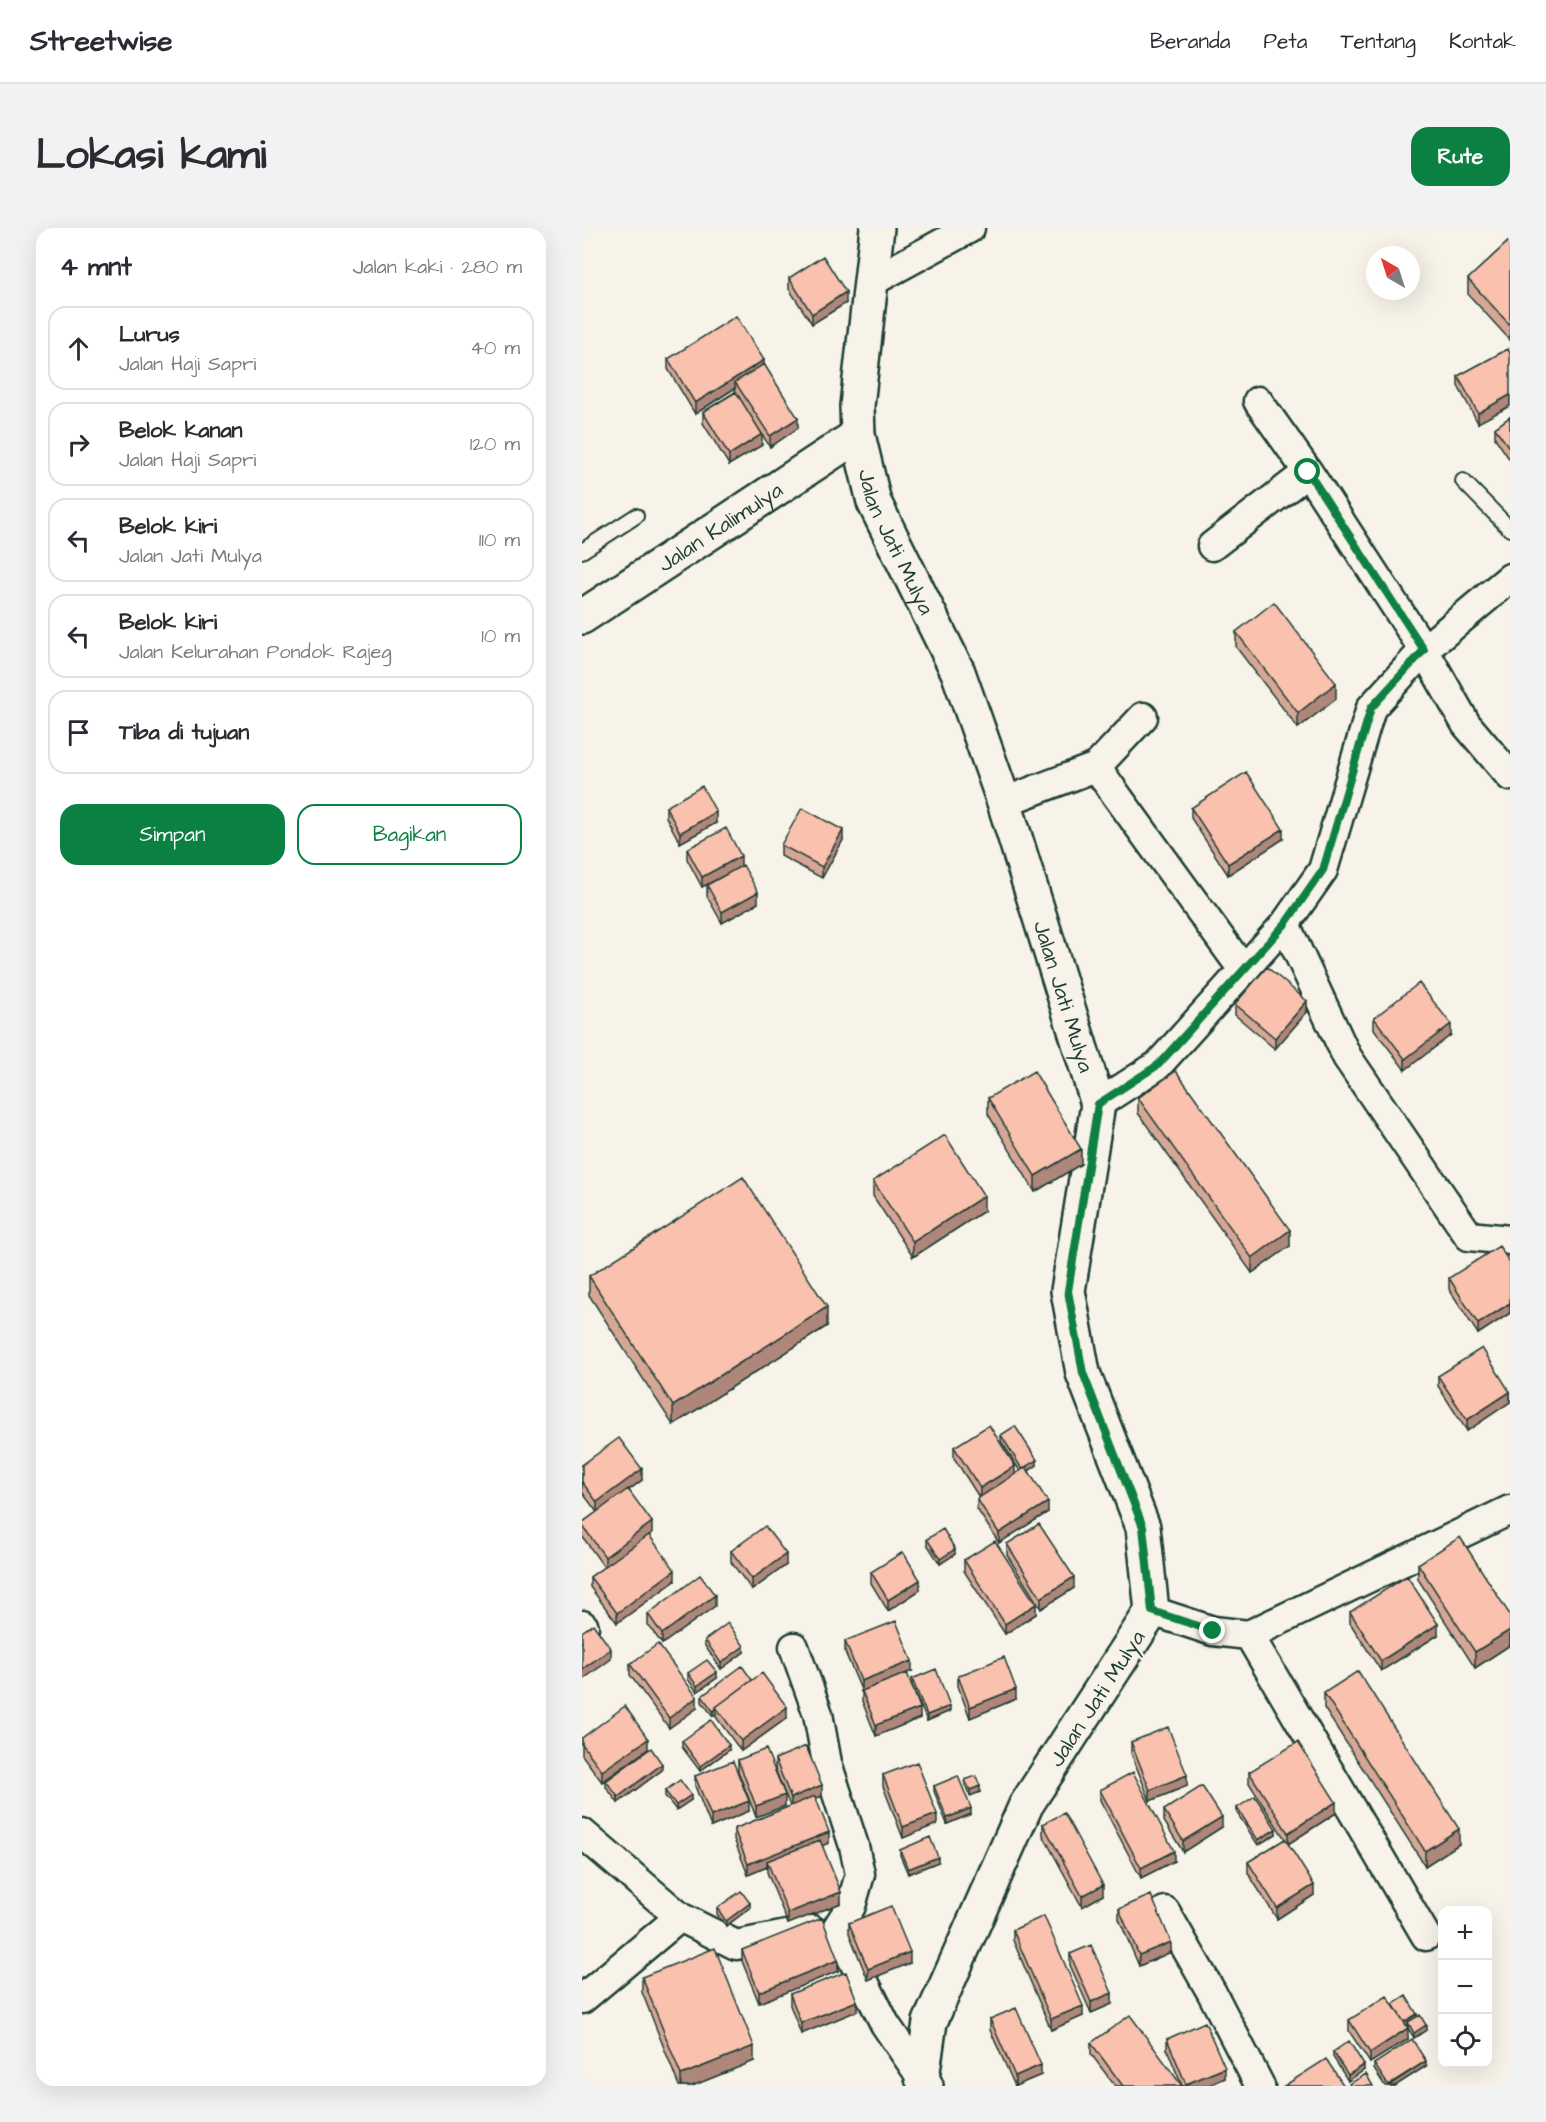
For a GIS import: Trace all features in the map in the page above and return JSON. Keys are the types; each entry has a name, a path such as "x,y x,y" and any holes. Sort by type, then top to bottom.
{"main road":[{"name":"Jalan Jati Mulya","path":"877,228 857,406 858,435 874,502 958,672 1004,802 1098,1104 1068,1291 1083,1373 1143,1527 1152,1611 1026,1805 930,2022 924,2082"},
{"name":"Jalan Kalimulya","path":"582,617 858,435"}],"street":[{"path":"871,282 970,228"},
{"path":"1258,401 1308,472 1424,650 1466,724 1510,776"},
{"path":"1212,546 1308,472"},
{"path":"1098,1104 1158,1065 1285,924 1323,870 1371,708 1424,650 1510,578"},
{"path":"1004,802 1096,767 1143,717"},
{"path":"1096,767 1244,972"},
{"path":"1285,924 1347,1057 1469,1236 1510,1240"},
{"path":"1152,1611 1213,1631 1249,1635 1510,1510"},
{"path":"1249,1635 1426,1936"},
{"path":"794,1647 818,1714 828,1763 860,1874 851,1906 837,1928"},
{"path":"582,1833 680,1917 736,1945 833,1926 837,1928 885,2024 924,2082"},
{"path":"1165,1911 1260,2086"},
{"path":"582,1999 680,1917"}],"lane":[{"path":"1463,481 1510,529"},
{"path":"582,551 636,516"}],"building":[{"path":"1510,240 1510,325 1468,279"},
{"path":"823,256 846,292 812,314 789,278"},
{"path":"736,316 764,360 695,403 668,359"},
{"path":"1508,349 1510,353 1510,395 1478,413 1458,376"},
{"path":"764,364 798,418 770,436 735,382"},
{"path":"736,392 762,434 729,455 703,412"},
{"path":"1510,417 1510,449 1495,428"},
{"path":"1274,602 1336,683 1298,713 1236,632"},
{"path":"1246,772 1283,829 1228,864 1191,808"},
{"path":"702,786 716,812 680,833 666,807"},
{"path":"802,808 843,830 822,867 781,845"},
{"path":"726,828 741,856 702,877 687,849"},
{"path":"743,865 758,892 722,912 707,885"},
{"path":"1267,967 1307,1001 1275,1038 1235,1004"},
{"path":"1419,983 1451,1024 1405,1059 1374,1018"},
{"path":"1034,1071 1081,1149 1035,1176 988,1098"},
{"path":"1176,1071 1290,1230 1252,1258 1138,1098"},
{"path":"945,1135 984,1196 913,1242 873,1181"},
{"path":"743,1177 827,1307 673,1406 589,1276"},
{"path":"1499,1246 1510,1263 1510,1303 1478,1324 1449,1278"},
{"path":"1482,1348 1510,1392 1467,1420 1438,1376"},
{"path":"989,1425 1015,1466 980,1488 954,1447"},
{"path":"1015,1426 1037,1460 1022,1469 1001,1435"},
{"path":"619,1438 642,1469 597,1502 582,1482 582,1465"},
{"path":"1026,1467 1048,1502 999,1533 977,1499"},
{"path":"628,1489 652,1522 605,1557 582,1523"},
{"path":"1039,1524 1074,1577 1041,1598 1007,1544"},
{"path":"765,1526 786,1554 752,1579 731,1551"},
{"path":"943,1529 955,1549 940,1559 927,1539"},
{"path":"649,1535 675,1570 617,1613 590,1577"},
{"path":"1460,1537 1510,1615 1510,1630 1475,1652 1418,1564"},
{"path":"995,1541 1036,1604 1005,1624 964,1560"},
{"path":"903,1552 920,1580 888,1600 871,1572"},
{"path":"700,1575 715,1595 662,1634 648,1614"},
{"path":"1407,1576 1438,1624 1381,1661 1350,1612"},
{"path":"896,1621 912,1661 861,1681 845,1641"},
{"path":"728,1623 744,1646 721,1663 705,1640"},
{"path":"593,1624 611,1649 582,1669 582,1632"},
{"path":"658,1644 697,1697 669,1718 630,1664"},
{"path":"1004,1657 1016,1689 970,1707 958,1676"},
{"path":"707,1660 717,1672 697,1686 688,1673"},
{"path":"742,1666 752,1680 713,1711 702,1696"},
{"path":"936,1669 950,1706 927,1715 912,1679"},
{"path":"1358,1671 1459,1829 1425,1851 1324,1693"},
{"path":"762,1673 787,1707 741,1741 716,1707"},
{"path":"907,1673 920,1708 876,1725 862,1691"},
{"path":"625,1706 648,1739 602,1771 582,1744 582,1738"},
{"path":"711,1720 729,1745 700,1766 682,1741"},
{"path":"1168,1727 1187,1775 1150,1790 1131,1742"},
{"path":"1298,1742 1336,1802 1288,1833 1249,1772"},
{"path":"806,1746 822,1785 791,1798 775,1759"},
{"path":"651,1748 662,1764 618,1797 606,1781"},
{"path":"766,1749 785,1795 756,1806 738,1760"},
{"path":"733,1761 749,1801 711,1816 695,1776"},
{"path":"917,1762 937,1814 903,1827 883,1775"},
{"path":"1133,1772 1174,1851 1141,1868 1100,1790"},
{"path":"958,1776 971,1808 947,1818 934,1786"},
{"path":"976,1776 980,1786 970,1790 965,1780"},
{"path":"680,1780 691,1795 676,1805 665,1791"},
{"path":"1202,1786 1222,1817 1183,1841 1164,1810"},
{"path":"815,1796 829,1832 748,1864 734,1829"},
{"path":"1255,1796 1276,1829 1258,1840 1237,1808"},
{"path":"1064,1813 1103,1885 1082,1896 1043,1824"},
{"path":"930,1837 938,1857 908,1869 900,1850"},
{"path":"1285,1839 1314,1885 1277,1908 1248,1862"},
{"path":"820,1840 841,1892 788,1913 767,1861"},
{"path":"741,1891 750,1903 726,1921 717,1908"},
{"path":"1151,1895 1171,1942 1139,1955 1119,1909"},
{"path":"891,1906 910,1952 868,1969 849,1923"},
{"path":"1044,1916 1083,2006 1051,2019 1013,1930"},
{"path":"822,1918 838,1960 759,1992 742,1950"},
{"path":"1091,1945 1112,1993 1091,2002 1070,1954"},
{"path":"715,1948 754,2046 681,2075 642,1977"},
{"path":"846,1972 857,2001 801,2023 790,1994"},
{"path":"1387,1996 1408,2028 1370,2053 1349,2020"},
{"path":"1406,1996 1417,2014 1404,2022 1393,2004"},
{"path":"1016,2008 1041,2065 1015,2076 990,2019"},
{"path":"1130,2015 1182,2086 1123,2086 1091,2043"},
{"path":"1420,2015 1426,2025 1414,2033 1408,2022"},
{"path":"1205,2022 1225,2068 1186,2084 1167,2039"},
{"path":"1412,2039 1426,2061 1388,2085 1374,2064"},
{"path":"1349,2041 1364,2065 1348,2075 1333,2052"},
{"path":"1326,2059 1344,2086 1284,2086"},
{"path":"1366,2074 1373,2086 1350,2086 1349,2084"}],"route":[{"path":"1213,1631 1152,1611 1143,1527 1083,1373 1068,1291 1098,1104 1158,1065 1285,924 1323,870 1371,708 1424,650 1308,472"}]}
